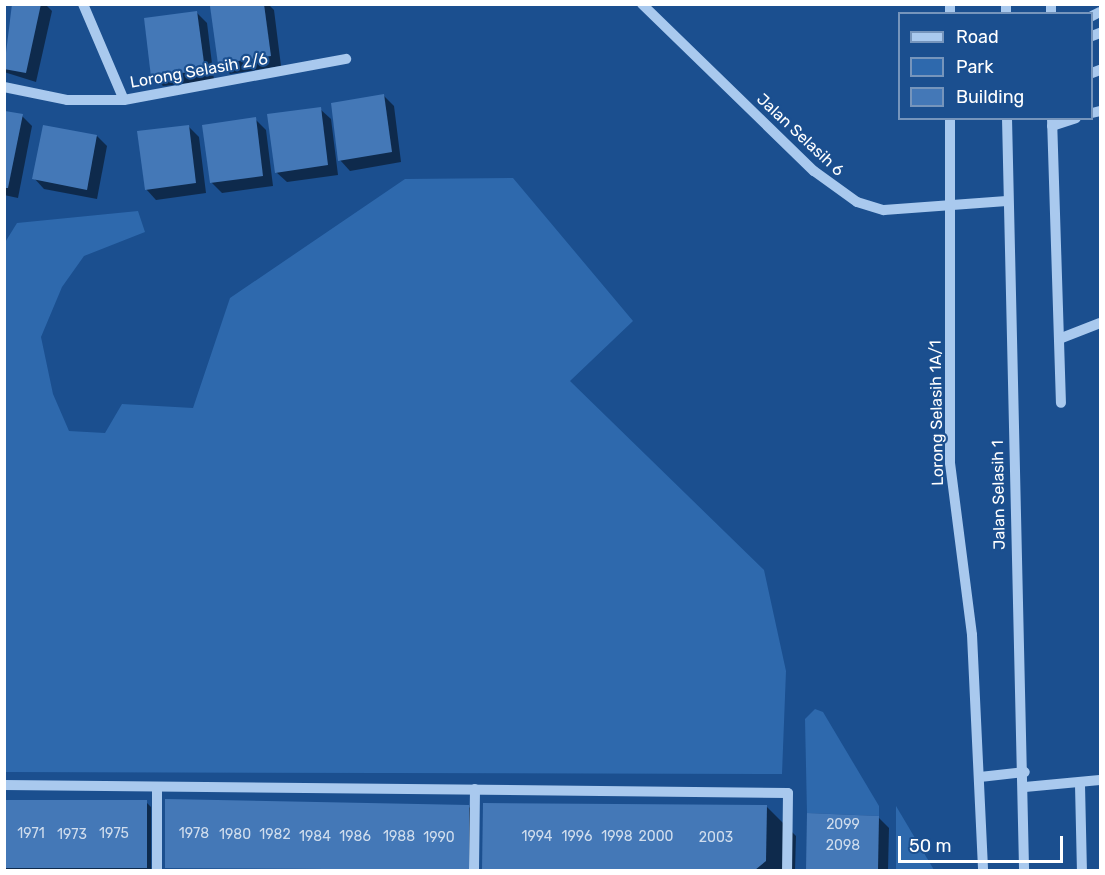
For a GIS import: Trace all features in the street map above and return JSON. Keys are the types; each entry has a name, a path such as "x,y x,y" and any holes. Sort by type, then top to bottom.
{"street":[{"name":"Lorong Selasih 2/6","path":"83,4 124,100 346,59"},
{"name":"Jalan Selasih 6","path":"643,5 834,188 884,210 950,208 1007,201"},
{"path":"4,87 67,100 124,100"},
{"name":"Lorong Selasih 1A/1","path":"950,120 950,463 972,635 981,777 983,870"},
{"name":"Jalan Selasih 1","path":"1007,120 1007,201 1025,772 1024,870"},
{"path":"1052,122 1061,403"},
{"path":"1059,339 1101,323"},
{"path":"981,777 1025,772"},
{"path":"1025,787 1080,785 1101,780"},
{"path":"4,785 788,793 787,870"},
{"path":"1080,785 1082,870"},
{"path":"157,787 157,870"},
{"path":"474,870 475,789"}],"green space":[{"path":"513,178 633,321 570,381 764,570 786,671 782,774 5,772 4,244 17,223 138,211 145,232 84,256 62,287 41,337 53,394 69,431 105,433 122,404 193,408 230,298 405,179"},
{"path":"815,709 823,712 879,806 879,816 807,813 805,719"},
{"path":"896,806 934,870 896,870"}],"building":[{"path":"12,4 41,4 26,73 4,69"},
{"path":"264,4 271,56 218,64 210,6"},
{"path":"197,11 205,70 151,77 144,18"},
{"path":"384,94 392,152 338,161 331,103"},
{"path":"321,107 328,165 275,173 267,114"},
{"path":"5,111 23,114 8,188 5,188"},
{"path":"256,117 263,176 210,183 202,125"},
{"path":"43,125 97,135 87,190 32,179"},
{"path":"189,125 196,183 145,190 137,131"},
{"path":"165,799 469,805 469,870 165,868"},
{"path":"4,800 147,800 147,868 4,868"},
{"path":"483,803 767,805 766,861 755,870 482,870"},
{"path":"807,813 879,816 878,870 806,870"}]}
